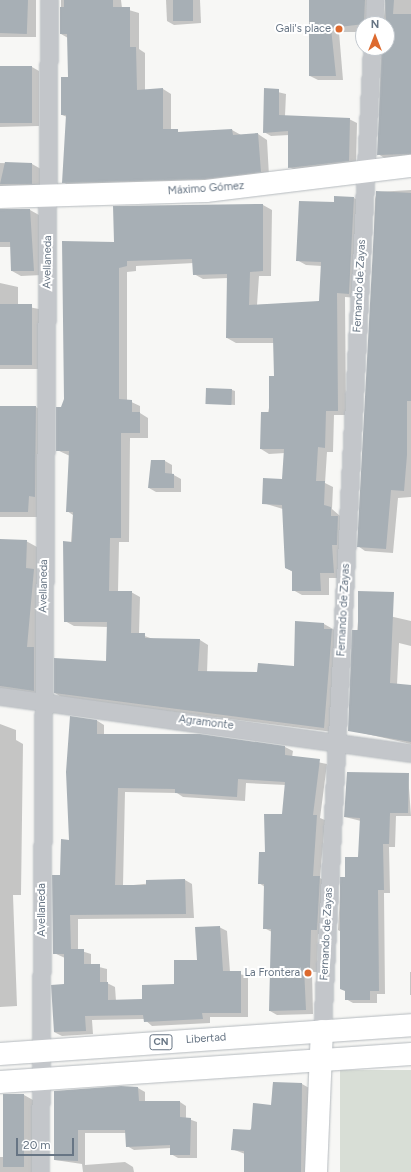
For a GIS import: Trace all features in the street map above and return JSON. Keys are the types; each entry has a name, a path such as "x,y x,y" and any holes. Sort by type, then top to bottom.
{"main road":[{"name":"Máximo Gómez","path":"0,196 206,191 411,166"},
{"name":"Libertad","path":"0,1054 411,1025"},
{"name":"Fernando de Zayas","path":"316,1172 322,1032"},
{"path":"0,1082 411,1054"}],"street":[{"name":"Avellaneda","path":"40,1172 42,1050 43,702 49,196 49,0"},
{"path":"374,16 375,0"},
{"name":"Fernando de Zayas","path":"322,1032 372,56"},
{"name":"Agramonte","path":"0,696 337,741 411,753"}],"shaded area":[{"path":"340,1070 411,1070 411,1172 340,1172"}],"building":[{"path":"0,0 28,0 27,34 0,33"},
{"path":"64,0 113,0 113,7 130,7 130,47 136,47 137,90 163,88 163,129 178,129 178,132 232,129 233,135 258,133 261,172 205,179 62,183 66,115 61,115 61,77 68,77 67,34 60,34 60,7 64,7"},
{"path":"173,0 193,0 193,21 173,21"},
{"path":"309,0 365,0 364,16 355,16 355,25 331,28 336,76 309,76"},
{"path":"385,0 394,0 393,14 411,14 411,154 377,155 382,56 395,56 395,16 386,16"},
{"path":"0,66 32,66 32,123 0,123"},
{"path":"264,88 279,89 279,115 350,118 349,161 288,168 288,131 263,133"},
{"path":"5,162 32,163 32,184 0,184"},
{"path":"376,191 411,193 411,401 407,401 407,455 404,491 391,490 386,549 357,547"},
{"path":"334,196 354,197 349,294 337,293 338,411 326,411 325,448 318,447 316,481 325,481 324,505 331,507 331,516 338,516 337,545 332,545 334,573 320,573 321,591 292,591 292,571 285,568 282,505 262,504 263,478 282,479 284,449 260,449 261,412 269,412 269,376 274,376 273,338 226,338 227,274 193,275 192,259 127,261 127,266 119,268 119,399 132,400 132,412 140,412 140,433 121,433 121,538 110,538 109,591 132,591 131,633 145,633 145,638 200,639 198,671 257,672 258,663 294,666 295,621 324,623 324,629 332,629 324,728 54,693 54,658 106,661 107,622 64,622 63,541 72,542 73,512 66,512 69,451 56,451 56,407 61,407 64,399 62,241 114,242 113,206 263,204 263,271 250,272 249,305 319,301 321,262 296,261 299,201 334,202"},
{"path":"0,209 30,209 34,271 11,271 10,242 0,242"},
{"path":"0,304 32,304 32,365 0,365"},
{"path":"206,388 232,389 231,405 205,404"},
{"path":"0,406 36,406 35,497 29,496 28,512 0,512"},
{"path":"151,460 165,460 165,473 174,474 174,488 148,488"},
{"path":"0,539 27,540 26,568 34,569 27,647 34,647 34,691 0,686"},
{"path":"358,591 394,592 390,683 411,685 411,742 348,731 352,630 358,630"},
{"path":"70,716 97,720 97,734 200,734 285,746 285,755 320,759 313,815 317,815 313,876 320,876 317,930 311,930 310,968 304,968 306,1010 269,1011 271,929 263,929 264,884 258,884 259,852 265,852 264,814 282,814 285,782 238,779 237,797 175,793 175,789 118,788 115,885 146,885 146,880 185,879 186,914 70,915 71,949 84,949 84,964 100,964 100,982 108,982 108,1000 142,999 142,985 174,984 174,960 197,960 195,927 220,926 223,971 241,971 241,1013 202,1013 203,1019 144,1022 143,1015 85,1016 86,1031 54,1032 51,985 64,984 64,954 53,954 52,875 60,875 61,839 69,840 66,772"},
{"path":"347,772 409,773 408,813 390,813 389,844 383,844 384,890 378,890 379,991 370,991 370,1000 345,1000 345,991 340,989 340,877 345,877 345,857 358,857 360,818 344,817"},
{"path":"273,1082 302,1083 301,1172 244,1172 244,1151 231,1150 233,1129 251,1130 253,1103 271,1105"},
{"path":"121,1086 138,1087 139,1101 180,1101 180,1117 191,1118 190,1155 170,1155 170,1145 126,1147 125,1130 78,1130 78,1161 54,1160 54,1091"},
{"path":"3,1094 24,1094 24,1167 3,1167"}],"place":[{"name":"Gali's place","path":"339,29"},
{"name":"La Frontera","path":"308,973"}]}
